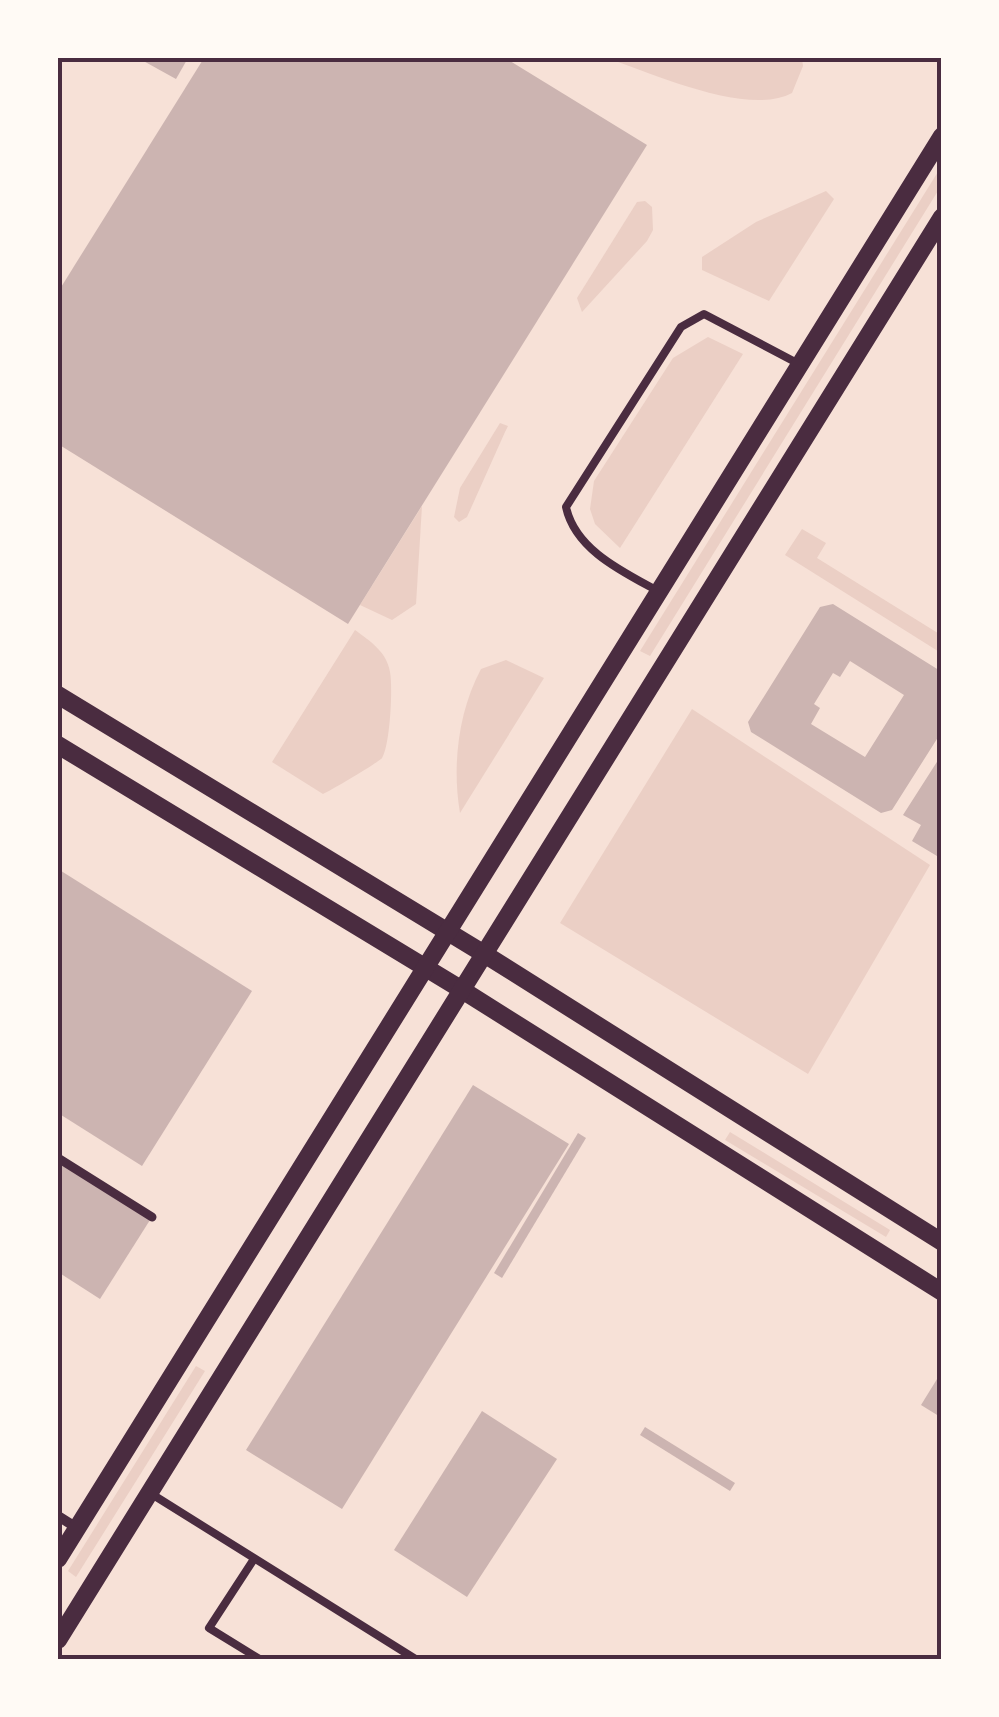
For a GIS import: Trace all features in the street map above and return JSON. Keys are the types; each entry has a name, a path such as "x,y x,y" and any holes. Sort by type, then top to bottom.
{"street":[{"path":"58,1559 942,136"},
{"path":"58,1640 481,952 942,217"},
{"path":"58,695 481,952 942,1242"},
{"path":"58,744 459,988 942,1292"},
{"path":"58,1158 152,1217"},
{"path":"58,1516 77,1528"}],"lane":[{"path":"660,592 591,549 571,530 566,507 681,327 704,314 801,364"},
{"path":"150,1493 416,1660"},
{"path":"254,1559 209,1628 262,1660"}],"shaded area":[{"path":"607,58 802,58 803,66 792,93 751,100 700,90"},
{"path":"941,167 941,186 650,656 640,651"},
{"path":"826,191 834,199 769,301 702,270 702,257 756,222"},
{"path":"645,201 652,207 653,230 647,241 582,312 577,298 637,202"},
{"path":"708,337 743,354 620,548 595,524 590,509 594,481 673,358"},
{"path":"500,423 508,426 467,517 459,522 454,517 460,488"},
{"path":"422,506 416,604 392,620 360,605"},
{"path":"802,529 826,543 817,558 941,635 941,653 785,555"},
{"path":"355,630 377,648 390,672 387,742 379,761 323,794 272,762"},
{"path":"506,660 544,678 460,813 457,758 467,703 481,669"},
{"path":"692,709 930,865 808,1074 560,923"},
{"path":"730,1132 890,1230 886,1237 725,1140"},
{"path":"196,1366 205,1371 76,1577 68,1571"}],"building":[{"path":"138,58 188,58 176,79"},
{"path":"204,58 505,58 647,145 348,624 58,444 58,292"},
{"path":"833,604 942,672 942,731 892,810 881,813 751,732 748,722 820,607","holes":["850,661 904,695 865,757 811,724 820,708 814,704 833,673 840,677"]},
{"path":"942,754 942,859 912,841 921,825 903,815"},
{"path":"58,869 252,991 142,1166 58,1113"},
{"path":"473,1085 569,1144 342,1509 246,1450"},
{"path":"578,1133 586,1138 502,1278 494,1273"},
{"path":"58,1162 150,1220 100,1299 58,1272"},
{"path":"942,1371 942,1418 921,1405"},
{"path":"482,1411 557,1459 467,1597 394,1550"},
{"path":"645,1427 735,1483 730,1491 640,1435"}]}
